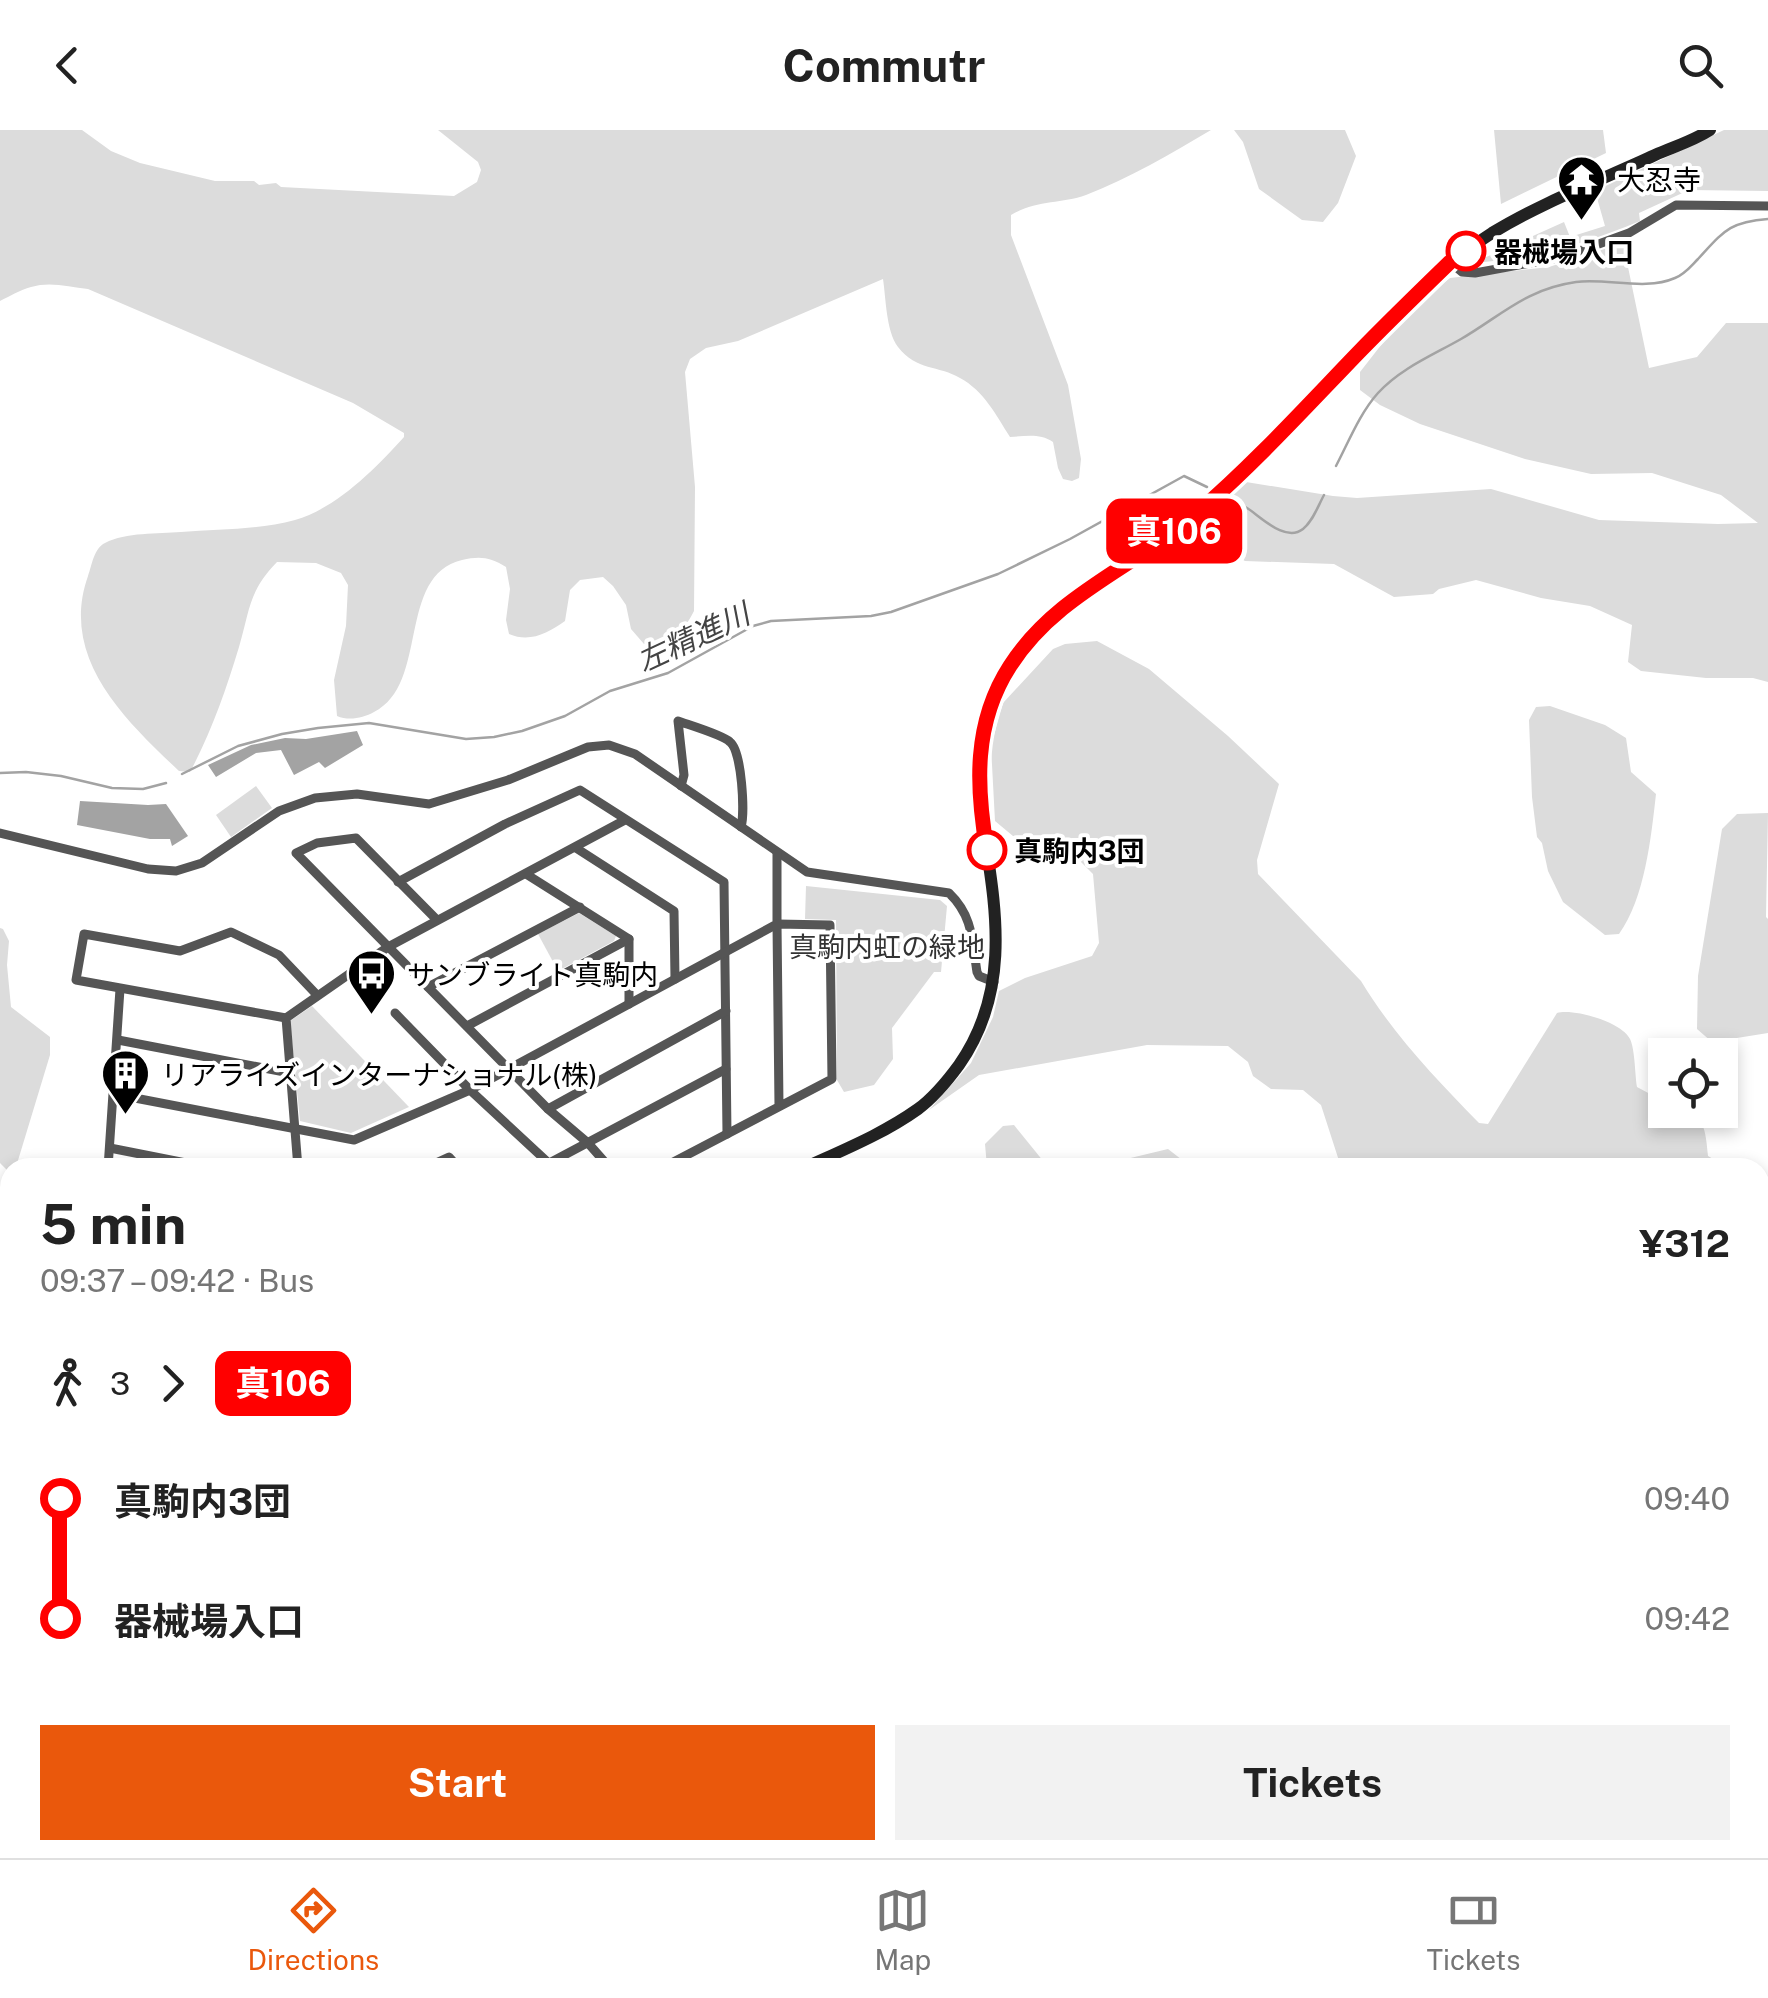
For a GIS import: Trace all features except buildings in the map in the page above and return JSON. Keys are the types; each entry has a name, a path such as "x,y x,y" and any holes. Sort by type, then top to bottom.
{"main road":[{"path":"826,1158 876,1135 921,1107 964,1057 986,1011 994,982 996,931 979,805 979,764 985,724 996,691 1038,631 1087,588 1193,517 1247,468 1450,262 1534,210 1710,130"}],"street":[{"path":"1450,262 1462,272 1475,273 1564,257 1629,233 1676,205 1768,206"},
{"path":"681,786 684,775 678,721 730,741 737,751 742,828"},
{"path":"0,833 176,871 202,863 279,810 315,798 357,794 429,804 508,780 588,747 609,745 634,754 807,872 949,892 969,920 979,976 994,982"},
{"path":"398,882 505,824 580,790 724,882 727,1134"},
{"path":"317,995 279,955 232,932 180,951 84,934 76,980 286,1018 388,947 625,820"},
{"path":"437,920 356,838 317,843 296,854 548,1110 601,1158"},
{"path":"576,848 674,911 676,978"},
{"path":"777,853 779,1106"},
{"path":"526,874 628,940"},
{"path":"428,986 580,907"},
{"path":"114,1094 354,1140 470,1090 778,924 830,925 832,1079 681,1158"},
{"path":"628,940 629,1004"},
{"path":"466,1026 628,940"},
{"path":"109,1158 120,989"},
{"path":"548,1110 726,1011"},
{"path":"395,1013 539,1158"},
{"path":"286,1018 297,1158"},
{"path":"118,1040 290,1073"},
{"path":"561,1158 726,1069"},
{"path":"110,1148 160,1158"}],"green space":[{"path":"0,130 82,130 111,151 140,163 215,181 454,196 477,182 481,170 478,162 438,130 1211,130 1102,188 1011,215 1011,235 1068,385 1081,459 1079,478 1063,479 1053,442 1038,436 1010,437 989,404 968,383 905,355 891,332 883,279 738,341 706,348 690,359 685,372 695,487 694,611 674,636 644,644 631,629 626,605 603,577 580,580 570,590 565,621 538,635 517,637 509,634 506,620 510,589 506,567 485,558 462,560 442,570 428,587 402,679 391,698 365,716 342,718 337,716 334,680 346,626 348,585 341,573 316,563 277,562 255,592 223,695 190,772 179,771 138,731 102,685 90,660 82,634 81,606 98,549 113,539 132,535 253,527 311,514 355,486 404,433 353,403 88,289 38,285 0,301"},
{"path":"1234,130 1345,130 1356,156 1338,203 1323,222 1302,220 1259,189 1243,142"},
{"path":"1494,130 1603,130 1606,153 1501,204"},
{"path":"1724,130 1768,130 1768,191 1689,190 1639,213 1640,221 1599,237 1538,254 1473,263 1564,222 1570,237 1605,226 1595,191"},
{"path":"1623,243 1649,368 1697,357 1726,323 1768,323 1768,682 1641,671 1628,662 1632,625 1590,606 1541,598 1476,580 1433,594 1394,597 1334,564 1245,561 1187,528 1184,512 1212,489 1246,482 1357,498 1491,489 1599,520 1758,523 1721,495 1652,473 1591,474 1525,459 1420,424 1380,405 1360,390 1360,372 1410,308 1450,278 1549,267"},
{"path":"1097,641 1149,669 1279,784 1257,860 1258,874 1361,981 1401,1038 1479,1123 1488,1124 1557,1013 1574,1013 1608,1022 1630,1039 1637,1087 1648,1093 1648,1128 1703,1128 1711,1158 1338,1158 1321,1105 1303,1090 1271,1089 1253,1076 1248,1062 1228,1046 1147,1045 979,1075 929,1110 971,1063 993,1017 999,991 1025,978 1092,956 1099,943 1093,874 1078,859 1013,836 995,821 991,746 1003,703 1053,649"},
{"path":"1550,706 1605,725 1626,738 1631,772 1656,794 1641,885 1619,934 1605,935 1563,902 1537,837 1529,720 1536,707"},
{"path":"256,786 272,808 231,837 216,815"},
{"path":"1768,813 1768,1033 1707,1038 1697,1029 1698,976 1722,829 1737,814"},
{"name":"真駒内虹の緑地","path":"806,886 940,900 947,906 941,972 934,972 892,1028 893,1059 874,1085 844,1092 837,1080 836,920 805,919"},
{"path":"579,913 616,936 614,941 558,971 538,934"},
{"path":"0,928 9,941 11,1007 50,1037 50,1055 19,1158 0,1158"},
{"path":"312,1006 409,1107 351,1133 300,1121 290,1021"},
{"path":"1014,1125 1041,1158 986,1158 985,1144 1003,1126"},
{"path":"1168,1149 1180,1158 1130,1158"}],"shaded area":[{"path":"357,731 363,745 325,768 319,762 294,775 281,750 256,753 216,777 208,765 251,745"},
{"path":"80,801 166,804 188,836 172,846 170,839 77,825"}],"waterway":[{"name":"左精進川","path":"1336,466 1366,409 1387,384 1515,304 1543,290 1576,282 1651,284 1675,278 1728,230 1768,219"},
{"name":"左精進川","path":"182,774 238,746 318,728 369,723 466,739 522,731 565,716 610,691 668,673 753,626 771,621 891,612 998,574 1184,476 1207,487"},
{"name":"左精進川","path":"1225,497 1288,533 1307,526 1324,495"},
{"name":"左精進川","path":"0,773 61,776 112,788 143,789 166,783"}],"bus line":[{"name":"真106","path":"987,850 979,805 979,764 985,724 996,691 1030,639 1087,588 1193,517 1247,468 1450,262 1466,251"}],"place":[{"name":"大忍寺","path":"1582,222"},
{"name":"器械場入口","path":"1466,251"},
{"name":"真駒内3団","path":"987,850"},
{"name":"サンブライト真駒内","path":"372,1016"},
{"name":"リアライズインターナショナル(株)","path":"126,1116"}]}
